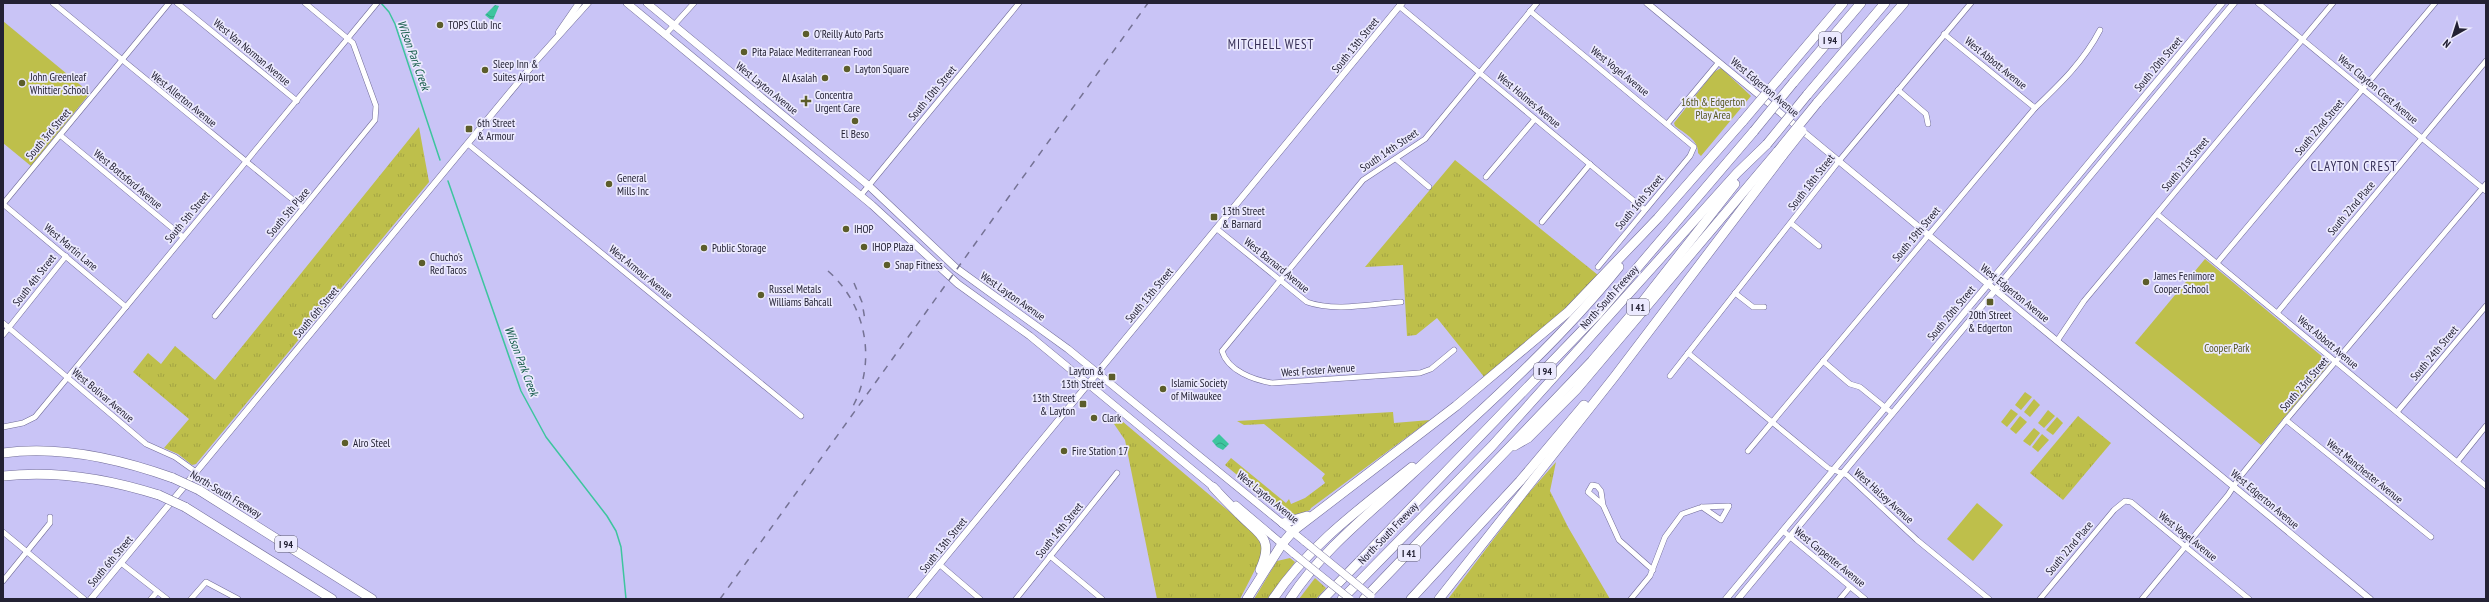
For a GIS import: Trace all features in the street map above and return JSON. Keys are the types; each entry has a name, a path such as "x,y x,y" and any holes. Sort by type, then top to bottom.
{"highway":[{"path":"1252,589 1282,544 1293,531 1317,511 1456,406 1539,338 1568,312 1658,218 1843,3"},
{"name":"North-South Freeway","path":"1323,599 1597,315 1861,3"},
{"name":"North-South Freeway","path":"1342,599 1492,446 1737,173 1757,156 1885,3"},
{"path":"1508,449 1528,438 1576,390 1780,153 1904,3"},
{"path":"1441,597 1668,304 1780,153"},
{"name":"I 41","path":"1364,599 1592,361 1642,301 1757,156"},
{"path":"1290,599 1317,562 1487,405 1598,293 1658,218"},
{"path":"1411,599 1520,481 1668,304"},
{"path":"1273,599 1298,566 1321,542 1487,405"},
{"name":"North-South Freeway","path":"3,452 74,453 132,464 173,478 199,490 372,599"},
{"name":"I 94","path":"3,476 40,474 80,476 112,482 159,495 185,507 332,599"},
{"path":"1213,487 1239,515 1262,534 1265,541 1266,553 1247,599"},
{"path":"1283,524 1317,511"}],"main road":[{"name":"West Layton Avenue","path":"627,3 861,195 958,284 1030,336 1089,383 1350,599"},
{"name":"West Layton Avenue","path":"647,3 868,186 956,268 1042,330 1097,373 1375,599"}],"street":[{"name":"West Allerton Avenue","path":"53,3 303,208"},
{"name":"South 3rd Street","path":"4,206 60,135 169,3"},
{"name":"West Van Norman Avenue","path":"177,3 296,101"},
{"path":"305,3 348,38"},
{"name":"South 6th Street","path":"556,36 565,20 579,3"},
{"name":"South 6th Street","path":"91,599 556,36 588,3"},
{"path":"665,35 675,26 694,3"},
{"name":"South 10th Street","path":"861,195 1019,3"},
{"name":"South 14th Street","path":"1222,351 1363,180 1425,140 1537,3"},
{"name":"West Edgerton Avenue","path":"1647,3 2370,599"},
{"name":"South 18th Street","path":"1670,376 1898,90 1971,3"},
{"name":"South 20th Street","path":"1726,599 2222,3"},
{"name":"South 20th Street","path":"1738,599 2234,3"},
{"name":"West Clayton Crest Avenue","path":"2258,3 2485,188"},
{"name":"South 21st Street","path":"2057,340 2084,301 2333,3"},
{"name":"South 22nd Street","path":"2217,263 2435,3"},
{"name":"South 5th Street","path":"3,427 33,419 375,5"},
{"name":"West Holmes Avenue","path":"1401,5 1645,210"},
{"name":"South 13th Street","path":"911,599 1401,5"},
{"name":"West Vogel Avenue","path":"1530,11 1668,123 1694,148"},
{"name":"South 19th Street","path":"1748,451 2035,108 2074,69 2100,30"},
{"name":"West Abbott Avenue","path":"1944,34 2035,108"},
{"name":"South 5th Place","path":"215,316 376,120 376,106 353,43 348,38"},
{"name":"South 22nd Place","path":"2277,313 2486,61"},
{"path":"1668,123 1719,62"},
{"path":"1898,90 1926,114 1928,124"},
{"path":"1486,177 1535,119"},
{"name":"West Bottsford Avenue","path":"60,135 183,237"},
{"name":"West Armour Avenue","path":"468,144 801,416"},
{"name":"South 16th Street","path":"1598,267 1694,148"},
{"path":"1396,159 1429,187"},
{"path":"1542,222 1590,164"},
{"name":"South 23rd Street","path":"2142,599 2186,547 2286,420 2485,188"},
{"name":"West Martin Lane","path":"4,206 126,307"},
{"name":"West Abbott Avenue","path":"2157,214 2486,486"},
{"path":"1792,224 1819,246"},
{"name":"West Barnard Avenue","path":"1217,229 1279,281 1307,302 1321,306 1401,302"},
{"name":"South 4th Street","path":"3,335 66,256"},
{"path":"1735,293 1753,307 1764,307"},
{"name":"South 24th Street","path":"2397,412 2486,306"},
{"name":"West Bolivar Avenue","path":"3,323 146,444 176,457 196,472"},
{"name":"West Foster Avenue","path":"1222,351 1224,358 1242,373 1255,379 1272,383 1428,371 1454,350"},
{"name":"West Halsey Avenue","path":"1688,353 1833,470 1842,473 1878,502 1918,540 1989,599"},
{"path":"1823,361 1850,384 1860,387 1892,413"},
{"name":"West Manchester Avenue","path":"2286,420 2431,537"},
{"path":"2457,462 2486,426"},
{"name":"South 14th Street","path":"1016,599 1117,473"},
{"name":"West Vogel Avenue","path":"2114,510 2120,503 2126,501 2131,502 2245,598"},
{"path":"1603,505 1619,540 1653,570"},
{"path":"1631,599 1653,570 1665,537 1677,520 1687,510 1702,508 1730,506 1721,520 1702,508"},
{"name":"South 22nd Place","path":"2040,599 2114,510"},
{"path":"3,581 50,523 50,516"},
{"name":"West Carpenter Avenue","path":"1783,531 1865,599"},
{"path":"3,532 84,599"},
{"path":"1050,556 1102,599"},
{"path":"121,563 167,599"},
{"path":"939,564 980,599"},
{"path":"191,599 206,582 238,599"},
{"path":"1840,599 1850,586"},
{"path":"151,599 157,592"}],"green space":[{"name":"John Greenleaf Whittier School","path":"3,21 90,93 31,166 3,143"},
{"name":"16th & Edgerton Play Area","path":"1721,68 1751,96 1701,156 1698,153 1698,148 1694,141 1675,126 1674,123 1714,72"},
{"path":"419,127 429,182 196,464 192,465 178,454 164,448 189,419 133,372 148,353 161,364 175,346 215,380"},
{"path":"1455,160 1598,275 1584,292 1485,378 1437,318 1416,335 1407,336 1403,265 1365,267"},
{"name":"Cooper Park","path":"2205,259 2330,363 2261,445 2135,343"},
{"path":"2025,392 2032,397 2021,410 2015,405"},
{"path":"2034,399 2040,405 2030,417 2024,412"},
{"path":"2011,409 2018,414 2007,427 2001,422"},
{"path":"2048,410 2055,416 2044,428 2038,423"},
{"path":"1393,412 1394,423 1430,420 1310,510 1294,517 1275,506 1225,465 1231,458 1286,503 1289,499 1291,504 1305,498 1325,483 1322,478 1325,474 1264,424 1244,425 1237,421"},
{"path":"1116,416 1263,540 1261,558 1240,599 1157,599 1125,440 1112,421"},
{"path":"2020,416 2027,422 2016,434 2010,429"},
{"path":"2078,416 2111,443 2063,500 2030,473"},
{"path":"2057,417 2063,423 2053,435 2046,430"},
{"path":"2034,428 2040,433 2030,446 2023,441"},
{"path":"2042,434 2049,440 2038,452 2032,447"},
{"path":"1556,462 1550,491 1568,527 1610,599 1448,599 1527,495"},
{"path":"1977,503 2003,525 1973,561 1947,539"},
{"path":"1290,558 1295,562 1267,599 1254,599 1277,561"},
{"path":"1315,578 1326,588 1316,599 1299,599"}],"water":[{"path":"495,5 499,6 493,20 491,20 485,15"},
{"path":"1219,434 1229,444 1223,450 1217,447 1212,441"}],"waterway":[{"name":"Wilson Park Creek","path":"381,3 389,12 395,24 440,160"},
{"name":"Wilson Park Creek","path":"448,181 521,391 546,437 607,516 616,531 621,547 626,599"}],"railway":[{"path":"720,599 1148,3"},
{"path":"828,271 852,300 864,335 866,354 864,372 860,391 852,408"},
{"path":"854,283 862,302 865,320"}],"place":[{"name":"TOPS Club Inc","path":"440,25"},
{"name":"O'Reilly Auto Parts","path":"806,34"},
{"name":"Pita Palace Mediterranean Food","path":"744,52"},
{"name":"Layton Square","path":"847,69"},
{"name":"Sleep Inn & Suites Airport","path":"485,70"},
{"name":"Al Asalah","path":"825,78"},
{"name":"John Greenleaf Whittier School","path":"22,83"},
{"name":"Concentra Urgent Care","path":"806,101"},
{"name":"El Beso","path":"855,121"},
{"name":"6th Street & Armour","path":"469,129"},
{"name":"General Mills Inc","path":"609,184"},
{"name":"13th Street & Barnard","path":"1214,217"},
{"name":"IHOP","path":"846,229"},
{"name":"IHOP Plaza","path":"864,247"},
{"name":"Public Storage","path":"704,248"},
{"name":"Chucho's Red Tacos","path":"422,263"},
{"name":"Snap Fitness","path":"887,265"},
{"name":"James Fenimore Cooper School","path":"2146,282"},
{"name":"Russel Metals Williams Bahcall","path":"761,295"},
{"name":"20th Street & Edgerton","path":"1990,302"},
{"name":"Layton & 13th Street","path":"1112,377"},
{"name":"Islamic Society of Milwaukee","path":"1163,389"},
{"name":"13th Street & Layton","path":"1083,404"},
{"name":"Clark","path":"1094,418"},
{"name":"Alro Steel","path":"345,443"},
{"name":"Fire Station 17","path":"1064,451"}],"district":[{"name":"MITCHELL WEST","path":"1271,44"},
{"name":"CLAYTON CREST","path":"2354,166"}]}
